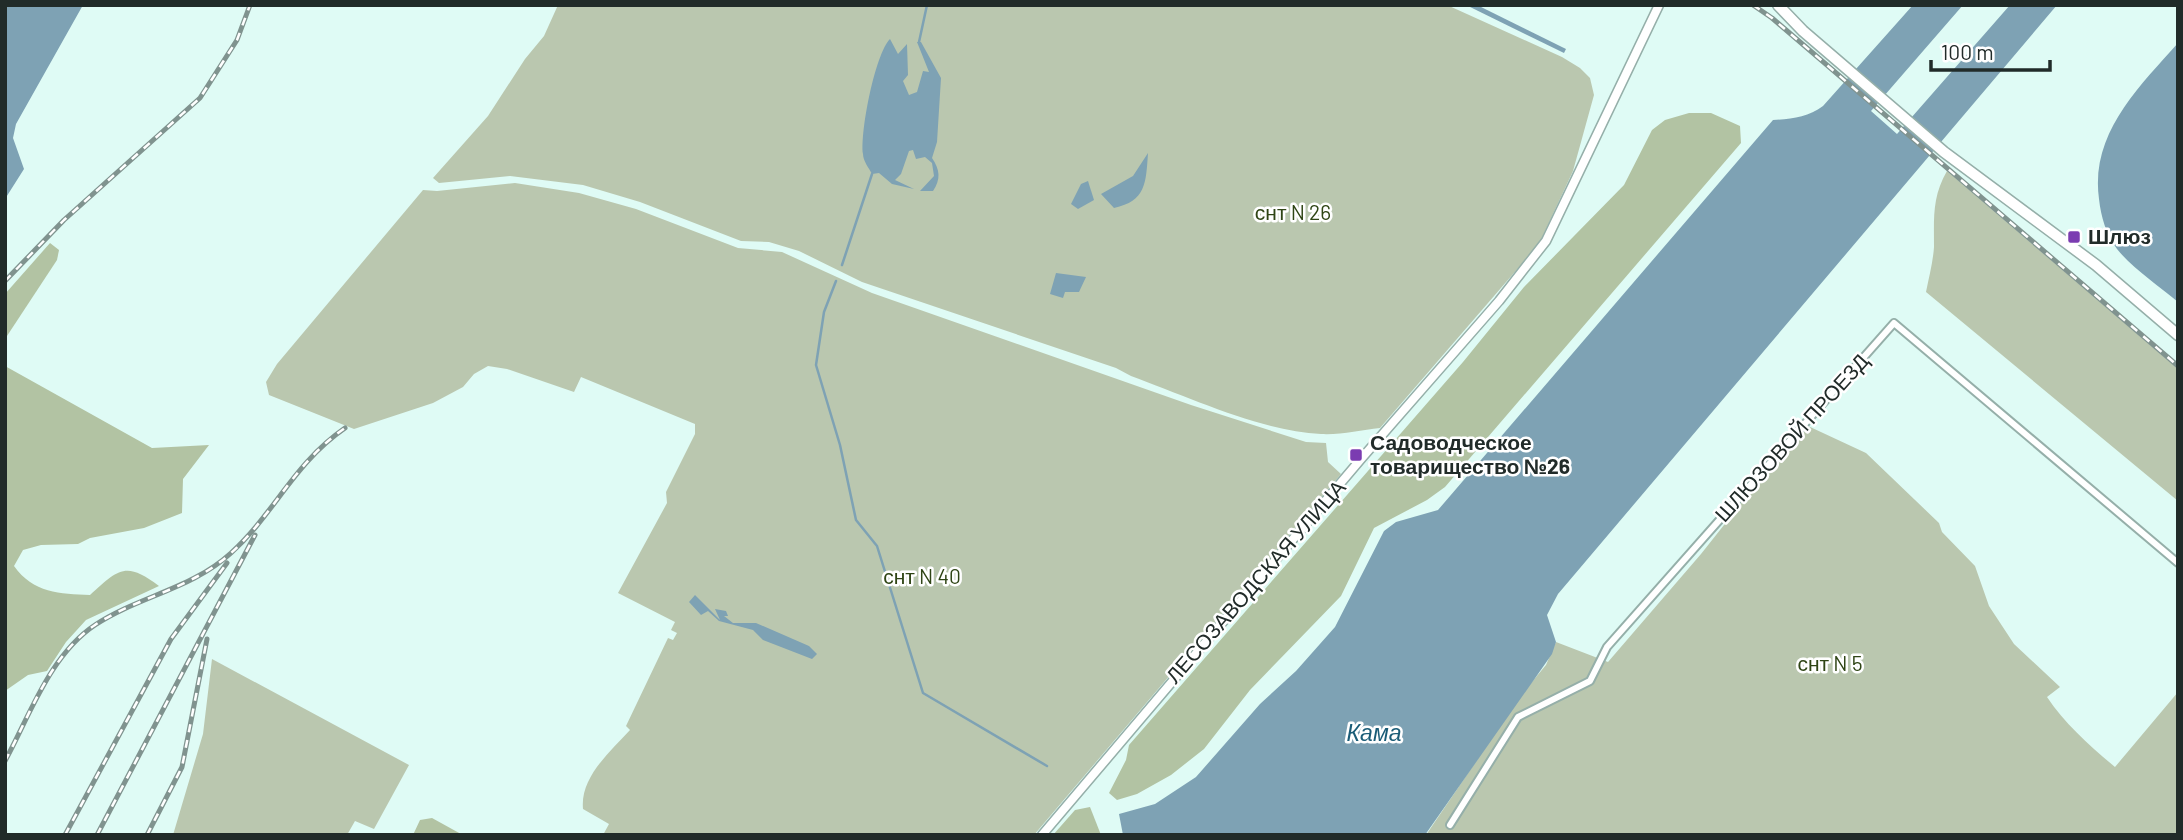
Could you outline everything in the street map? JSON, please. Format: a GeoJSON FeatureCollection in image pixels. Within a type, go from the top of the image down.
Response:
{"type":"FeatureCollection","features":[{"type":"Feature","properties":{"kind":"main road"},"geometry":{"type":"LineString","coordinates":[[1777,5],[1803,31],[1944,152],[2096,265],[2178,335]]}},
{"type":"Feature","properties":{"kind":"street","name":"ЛЕСОЗАВОДСКАЯ УЛИЦА"},"geometry":{"type":"LineString","coordinates":[[1042,835],[1366,453],[1499,302],[1546,241],[1659,5]]}},
{"type":"Feature","properties":{"kind":"street","name":"ШЛЮЗОВОЙ ПРОЕЗД"},"geometry":{"type":"LineString","coordinates":[[1450,825],[1518,717],[1590,681],[1607,647],[1894,323],[2178,563]]}},
{"type":"Feature","properties":{"kind":"green space","name":"снт N 26"},"geometry":{"type":"Polygon","coordinates":[[[558,5],[1447,5],[1562,57],[1580,68],[1590,78],[1594,95],[1573,171],[1539,244],[1380,428],[1321,434],[1274,427],[1225,412],[1116,368],[862,282],[799,251],[769,242],[741,241],[640,202],[583,185],[510,176],[439,183],[433,178],[488,116],[525,59],[544,36],[558,5]]]}},
{"type":"Feature","properties":{"kind":"green space"},"geometry":{"type":"Polygon","coordinates":[[[1689,113],[1711,113],[1740,126],[1741,143],[1445,487],[1427,500],[1374,528],[1341,596],[1250,690],[1204,749],[1171,775],[1137,794],[1117,800],[1109,793],[1126,760],[1129,745],[1463,362],[1524,287],[1624,185],[1652,130],[1665,120],[1689,113]]]}},
{"type":"Feature","properties":{"kind":"green space"},"geometry":{"type":"Polygon","coordinates":[[[1947,171],[2178,369],[2178,501],[1926,292],[1933,253],[1936,199],[1947,171]]]}},
{"type":"Feature","properties":{"kind":"green space","name":"снт N 40"},"geometry":{"type":"Polygon","coordinates":[[[515,183],[579,193],[636,209],[738,248],[782,252],[872,293],[1191,405],[1306,442],[1326,443],[1328,462],[1341,474],[1034,835],[603,835],[609,824],[583,809],[586,786],[598,766],[630,730],[626,726],[668,638],[673,640],[677,633],[671,630],[675,622],[618,593],[667,503],[666,492],[695,434],[695,424],[581,377],[574,392],[507,369],[488,366],[474,374],[463,387],[433,403],[354,429],[269,395],[266,382],[277,364],[423,190],[515,183]]]}},
{"type":"Feature","properties":{"kind":"green space"},"geometry":{"type":"Polygon","coordinates":[[[50,243],[59,250],[57,260],[5,339],[5,294],[50,243]]]}},
{"type":"Feature","properties":{"kind":"green space"},"geometry":{"type":"Polygon","coordinates":[[[5,366],[152,448],[209,445],[183,479],[182,513],[144,528],[90,538],[78,544],[41,545],[23,550],[14,566],[30,582],[48,590],[90,595],[122,571],[138,573],[159,586],[86,620],[66,642],[47,671],[28,675],[5,691],[5,366]]]}},
{"type":"Feature","properties":{"kind":"green space","name":"снт N 5"},"geometry":{"type":"Polygon","coordinates":[[[1808,426],[1866,453],[1939,523],[1942,532],[1975,566],[1989,606],[2014,644],[2060,687],[2047,697],[2054,707],[2078,734],[2115,767],[2178,692],[2178,834],[1426,835],[1521,695],[1546,665],[1556,642],[1608,662],[1701,554],[1789,443],[1808,426]]]}},
{"type":"Feature","properties":{"kind":"green space"},"geometry":{"type":"Polygon","coordinates":[[[212,659],[409,765],[374,829],[355,821],[347,835],[173,835],[203,734],[212,659]]]}},
{"type":"Feature","properties":{"kind":"green space"},"geometry":{"type":"Polygon","coordinates":[[[1090,807],[1101,835],[1053,835],[1075,810],[1090,807]]]}},
{"type":"Feature","properties":{"kind":"green space"},"geometry":{"type":"Polygon","coordinates":[[[432,818],[461,835],[413,835],[420,820],[432,818]]]}},
{"type":"Feature","properties":{"kind":"water"},"geometry":{"type":"Polygon","coordinates":[[[5,5],[83,5],[16,124],[13,138],[24,169],[5,199],[5,5]]]}},
{"type":"Feature","properties":{"kind":"water"},"geometry":{"type":"Polygon","coordinates":[[[1466,5],[1477,5],[1566,49],[1564,53],[1466,5]]]}},
{"type":"Feature","properties":{"kind":"water","name":"Кама"},"geometry":{"type":"Polygon","coordinates":[[[1913,5],[1963,5],[1871,111],[1897,134],[2010,5],[2057,5],[1558,594],[1547,615],[1556,642],[1552,654],[1425,835],[1123,835],[1119,814],[1155,804],[1196,777],[1260,704],[1296,671],[1335,627],[1384,531],[1396,522],[1438,510],[1773,120],[1800,117],[1823,106],[1913,5]]]}},
{"type":"Feature","properties":{"kind":"water"},"geometry":{"type":"Polygon","coordinates":[[[890,39],[898,54],[907,44],[908,75],[903,81],[909,95],[917,92],[923,71],[929,72],[917,42],[921,42],[941,78],[937,142],[932,158],[937,167],[938,178],[933,191],[920,191],[934,176],[932,163],[925,157],[916,159],[913,150],[909,151],[901,174],[895,180],[914,189],[892,184],[879,173],[872,174],[864,159],[864,129],[870,94],[879,60],[890,39]]]}},
{"type":"Feature","properties":{"kind":"water"},"geometry":{"type":"Polygon","coordinates":[[[2178,43],[2178,302],[2130,263],[2113,243],[2101,212],[2098,175],[2109,133],[2120,114],[2178,43]]]}},
{"type":"Feature","properties":{"kind":"water"},"geometry":{"type":"Polygon","coordinates":[[[1148,153],[1142,189],[1133,201],[1114,208],[1101,194],[1133,176],[1148,153]]]}},
{"type":"Feature","properties":{"kind":"water"},"geometry":{"type":"Polygon","coordinates":[[[1088,181],[1094,200],[1078,209],[1071,204],[1081,184],[1088,181]]]}},
{"type":"Feature","properties":{"kind":"water"},"geometry":{"type":"Polygon","coordinates":[[[1056,273],[1086,277],[1079,292],[1065,292],[1063,298],[1050,294],[1056,273]]]}},
{"type":"Feature","properties":{"kind":"water"},"geometry":{"type":"Polygon","coordinates":[[[695,595],[720,620],[715,609],[726,611],[728,616],[724,616],[733,623],[756,623],[809,646],[817,654],[812,659],[763,640],[753,630],[719,621],[708,611],[701,615],[689,602],[695,595]]]}},
{"type":"Feature","properties":{"kind":"waterway"},"geometry":{"type":"LineString","coordinates":[[919,42],[927,5]]}},
{"type":"Feature","properties":{"kind":"waterway"},"geometry":{"type":"LineString","coordinates":[[842,265],[872,174]]}},
{"type":"Feature","properties":{"kind":"waterway"},"geometry":{"type":"LineString","coordinates":[[836,281],[824,312],[816,365],[840,445],[856,520],[877,546],[923,693],[1047,766]]}},
{"type":"Feature","properties":{"kind":"railway"},"geometry":{"type":"LineString","coordinates":[[5,281],[64,220],[200,98],[237,40],[250,5]]}},
{"type":"Feature","properties":{"kind":"railway"},"geometry":{"type":"LineString","coordinates":[[1753,5],[1772,18],[2178,366]]}},
{"type":"Feature","properties":{"kind":"railway"},"geometry":{"type":"LineString","coordinates":[[5,761],[42,687],[65,652],[79,638],[112,615],[182,584],[216,565],[246,538],[311,457],[345,428]]}},
{"type":"Feature","properties":{"kind":"railway"},"geometry":{"type":"LineString","coordinates":[[97,835],[255,535]]}},
{"type":"Feature","properties":{"kind":"railway"},"geometry":{"type":"LineString","coordinates":[[65,835],[171,639],[227,563]]}},
{"type":"Feature","properties":{"kind":"railway"},"geometry":{"type":"LineString","coordinates":[[147,835],[182,767],[207,639]]}},
{"type":"Feature","properties":{"kind":"place","name":"Шлюз"},"geometry":{"type":"Point","coordinates":[2074,237]}},
{"type":"Feature","properties":{"kind":"place","name":"Садоводческое товарищество №26"},"geometry":{"type":"Point","coordinates":[1356,455]}}]}
